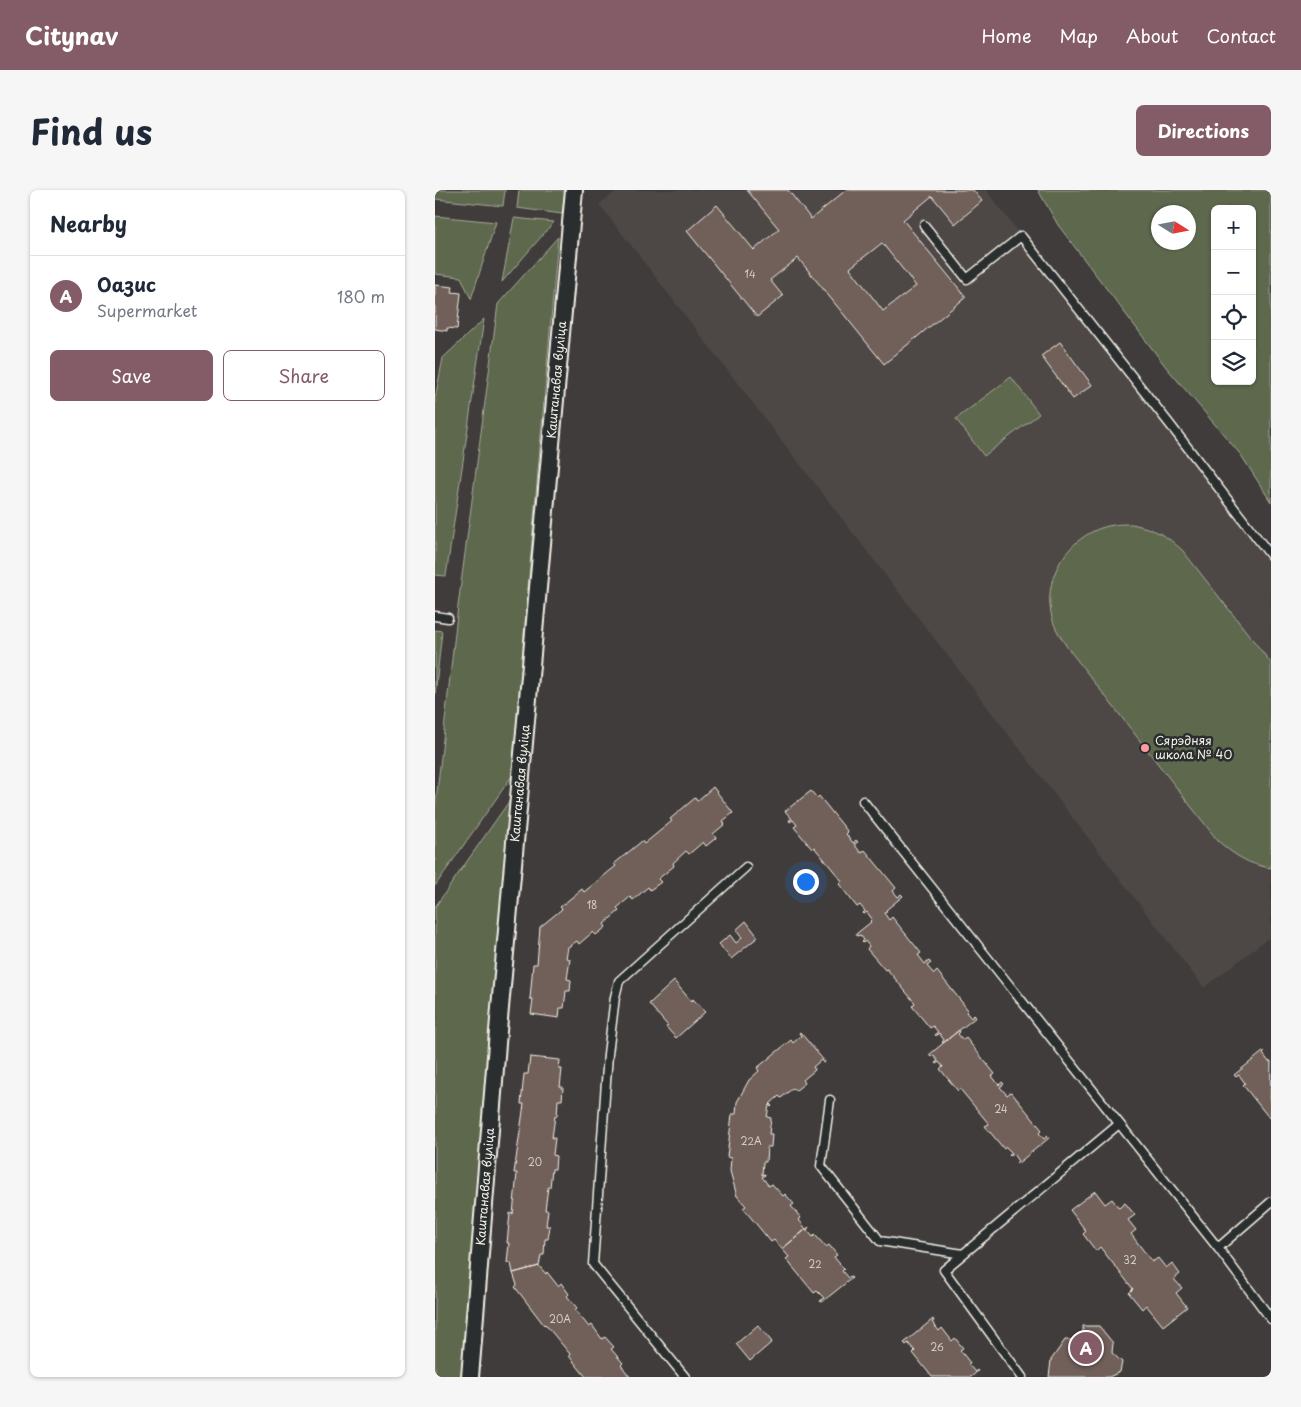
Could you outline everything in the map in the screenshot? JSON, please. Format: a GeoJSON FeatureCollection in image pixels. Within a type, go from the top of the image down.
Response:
{"type":"FeatureCollection","features":[{"type":"Feature","properties":{"kind":"street","name":"Каштанавая вуліца"},"geometry":{"type":"LineString","coordinates":[[470,1377],[499,1019],[574,190]]}},
{"type":"Feature","properties":{"kind":"lane"},"geometry":{"type":"LineString","coordinates":[[924,225],[967,279],[1021,236],[1271,556]]}},
{"type":"Feature","properties":{"kind":"lane"},"geometry":{"type":"LineString","coordinates":[[435,616],[448,618]]}},
{"type":"Feature","properties":{"kind":"lane"},"geometry":{"type":"LineString","coordinates":[[863,801],[1218,1248],[1271,1319]]}},
{"type":"Feature","properties":{"kind":"lane"},"geometry":{"type":"LineString","coordinates":[[685,1377],[593,1264],[610,1035],[619,981],[746,867]]}},
{"type":"Feature","properties":{"kind":"lane"},"geometry":{"type":"LineString","coordinates":[[830,1100],[821,1166],[880,1241],[963,1254]]}},
{"type":"Feature","properties":{"kind":"lane"},"geometry":{"type":"LineString","coordinates":[[1021,1377],[944,1270],[1119,1124]]}},
{"type":"Feature","properties":{"kind":"lane"},"geometry":{"type":"LineString","coordinates":[[1218,1248],[1271,1202]]}},
{"type":"Feature","properties":{"kind":"shaded area","name":"Сярэдняя школа № 40"},"geometry":{"type":"Polygon","coordinates":[[[618,190],[986,190],[1271,560],[1271,936],[1204,988],[599,204],[618,190]]]}},
{"type":"Feature","properties":{"kind":"green space"},"geometry":{"type":"Polygon","coordinates":[[[435,190],[505,190],[503,206],[435,199],[435,190]]]}},
{"type":"Feature","properties":{"kind":"green space"},"geometry":{"type":"Polygon","coordinates":[[[519,190],[565,190],[562,214],[517,208],[519,190]]]}},
{"type":"Feature","properties":{"kind":"green space"},"geometry":{"type":"Polygon","coordinates":[[[1038,190],[1271,190],[1271,502],[1241,455],[1166,367],[1058,225],[1038,190]]]}},
{"type":"Feature","properties":{"kind":"green space"},"geometry":{"type":"Polygon","coordinates":[[[435,216],[496,222],[471,299],[461,277],[435,274],[435,216]]]}},
{"type":"Feature","properties":{"kind":"green space"},"geometry":{"type":"Polygon","coordinates":[[[514,218],[554,222],[502,282],[514,218]]]}},
{"type":"Feature","properties":{"kind":"green space"},"geometry":{"type":"Polygon","coordinates":[[[558,237],[512,776],[435,886],[435,810],[458,606],[498,304],[558,237]]]}},
{"type":"Feature","properties":{"kind":"green space"},"geometry":{"type":"Polygon","coordinates":[[[484,319],[446,576],[435,575],[435,399],[443,358],[484,319]]]}},
{"type":"Feature","properties":{"kind":"green space"},"geometry":{"type":"Polygon","coordinates":[[[1011,377],[1039,414],[984,456],[956,419],[1011,377]]]}},
{"type":"Feature","properties":{"kind":"green space"},"geometry":{"type":"Polygon","coordinates":[[[1132,524],[1160,533],[1183,551],[1271,663],[1271,868],[1242,859],[1218,841],[1067,647],[1055,627],[1051,613],[1050,598],[1052,583],[1064,556],[1085,536],[1099,529],[1113,525],[1132,524]]]}},
{"type":"Feature","properties":{"kind":"green space"},"geometry":{"type":"Polygon","coordinates":[[[435,630],[442,631],[435,695],[435,630]]]}},
{"type":"Feature","properties":{"kind":"green space"},"geometry":{"type":"Polygon","coordinates":[[[510,800],[471,1295],[472,1377],[435,1377],[435,907],[510,800]]]}},
{"type":"Feature","properties":{"kind":"building"},"geometry":{"type":"Polygon","coordinates":[[[747,190],[788,190],[811,219],[846,190],[973,190],[982,201],[955,224],[932,196],[903,220],[966,297],[884,364],[798,258],[770,280],[783,296],[757,317],[687,231],[717,205],[754,250],[779,229],[747,190]],[[882,243],[850,268],[883,311],[916,286],[882,243]]]}},
{"type":"Feature","properties":{"kind":"building"},"geometry":{"type":"Polygon","coordinates":[[[435,285],[453,287],[452,292],[461,293],[457,329],[447,328],[447,331],[435,329],[435,285]]]}},
{"type":"Feature","properties":{"kind":"building"},"geometry":{"type":"Polygon","coordinates":[[[1060,342],[1092,385],[1073,399],[1041,356],[1060,342]]]}},
{"type":"Feature","properties":{"kind":"building"},"geometry":{"type":"Polygon","coordinates":[[[713,787],[733,813],[723,821],[725,824],[713,834],[716,838],[706,846],[703,842],[689,854],[686,851],[673,863],[674,866],[658,879],[661,882],[650,890],[648,887],[633,900],[630,897],[617,908],[619,911],[604,924],[606,927],[596,935],[593,932],[579,944],[577,941],[568,947],[566,958],[570,959],[567,979],[571,980],[570,991],[566,991],[564,1008],[560,1008],[559,1018],[531,1014],[533,999],[530,999],[533,964],[537,964],[540,927],[582,889],[584,892],[616,866],[614,864],[642,841],[644,844],[672,821],[670,819],[695,798],[697,801],[713,787]]]}},
{"type":"Feature","properties":{"kind":"building"},"geometry":{"type":"Polygon","coordinates":[[[811,791],[817,798],[819,796],[848,832],[846,834],[853,843],[856,840],[858,842],[854,844],[861,853],[865,850],[896,888],[893,891],[898,897],[901,894],[903,896],[884,913],[889,920],[892,917],[921,953],[918,955],[925,964],[929,961],[931,963],[927,966],[934,974],[937,971],[968,1010],[966,1012],[971,1018],[974,1015],[976,1017],[943,1043],[944,1040],[939,1033],[936,1036],[935,1034],[938,1032],[933,1026],[930,1028],[912,1006],[915,1003],[887,969],[885,970],[867,949],[869,946],[865,941],[862,942],[864,940],[860,935],[857,936],[856,934],[871,922],[872,919],[867,912],[863,913],[865,911],[860,905],[857,907],[839,884],[842,881],[814,847],[812,849],[794,827],[797,825],[793,820],[790,822],[789,820],[792,819],[785,811],[811,791]]]}},
{"type":"Feature","properties":{"kind":"building"},"geometry":{"type":"Polygon","coordinates":[[[746,921],[758,937],[731,959],[719,944],[730,935],[736,943],[742,938],[736,930],[746,921]]]}},
{"type":"Feature","properties":{"kind":"building"},"geometry":{"type":"Polygon","coordinates":[[[674,981],[691,1001],[693,999],[705,1012],[676,1038],[649,1004],[674,981]]]}},
{"type":"Feature","properties":{"kind":"building"},"geometry":{"type":"Polygon","coordinates":[[[959,1030],[958,1034],[963,1040],[966,1038],[995,1074],[992,1076],[999,1085],[1002,1082],[1004,1084],[1000,1087],[1007,1095],[1011,1092],[1042,1130],[1039,1133],[1044,1139],[1048,1136],[1049,1138],[1017,1164],[1018,1161],[1013,1154],[1009,1155],[1012,1153],[1006,1147],[1004,1149],[985,1126],[989,1124],[960,1089],[958,1091],[940,1069],[943,1067],[939,1062],[936,1064],[938,1061],[933,1055],[931,1057],[929,1055],[959,1030]]]}},
{"type":"Feature","properties":{"kind":"building"},"geometry":{"type":"Polygon","coordinates":[[[800,1032],[825,1062],[823,1063],[821,1060],[813,1067],[815,1070],[803,1080],[805,1083],[795,1091],[793,1088],[781,1098],[779,1096],[770,1104],[771,1107],[769,1105],[767,1117],[771,1118],[769,1134],[772,1134],[771,1147],[767,1147],[766,1162],[763,1162],[762,1175],[765,1175],[762,1177],[769,1186],[772,1184],[794,1204],[791,1206],[801,1218],[799,1220],[806,1229],[782,1249],[774,1240],[771,1242],[743,1208],[746,1206],[737,1196],[730,1171],[731,1158],[727,1157],[732,1114],[736,1114],[737,1102],[749,1080],[759,1071],[757,1068],[791,1040],[793,1043],[801,1036],[800,1032]]]}},
{"type":"Feature","properties":{"kind":"building"},"geometry":{"type":"Polygon","coordinates":[[[1264,1051],[1263,1054],[1269,1062],[1271,1061],[1270,1119],[1243,1085],[1245,1083],[1239,1075],[1236,1077],[1234,1075],[1264,1051]]]}},
{"type":"Feature","properties":{"kind":"building"},"geometry":{"type":"Polygon","coordinates":[[[530,1057],[560,1060],[559,1069],[562,1069],[560,1087],[563,1087],[562,1100],[558,1100],[557,1116],[555,1116],[552,1138],[555,1138],[553,1155],[556,1156],[555,1169],[552,1169],[550,1187],[548,1187],[545,1210],[548,1210],[546,1226],[550,1226],[548,1239],[545,1239],[544,1255],[541,1255],[539,1266],[513,1273],[511,1263],[507,1263],[509,1243],[507,1243],[510,1213],[513,1214],[517,1173],[514,1173],[524,1104],[521,1104],[524,1074],[528,1074],[530,1057]]]}},
{"type":"Feature","properties":{"kind":"building"},"geometry":{"type":"Polygon","coordinates":[[[1095,1191],[1105,1204],[1112,1199],[1119,1208],[1125,1203],[1135,1215],[1128,1220],[1136,1230],[1131,1234],[1152,1262],[1158,1258],[1166,1268],[1172,1263],[1180,1274],[1174,1279],[1182,1288],[1176,1293],[1187,1307],[1163,1326],[1146,1305],[1142,1309],[1129,1293],[1133,1289],[1100,1247],[1096,1251],[1083,1234],[1086,1231],[1070,1210],[1095,1191]]]}},
{"type":"Feature","properties":{"kind":"building"},"geometry":{"type":"Polygon","coordinates":[[[809,1227],[807,1230],[813,1237],[815,1235],[826,1247],[829,1245],[837,1255],[834,1257],[844,1269],[842,1271],[848,1278],[852,1278],[822,1302],[820,1301],[824,1298],[817,1291],[814,1293],[786,1259],[789,1257],[782,1249],[809,1227]]]}},
{"type":"Feature","properties":{"kind":"building"},"geometry":{"type":"Polygon","coordinates":[[[539,1266],[546,1274],[547,1272],[558,1286],[561,1283],[569,1294],[567,1296],[577,1308],[575,1310],[589,1327],[592,1325],[602,1339],[605,1337],[614,1347],[611,1349],[623,1363],[621,1365],[630,1377],[586,1377],[569,1356],[570,1354],[544,1325],[515,1287],[517,1285],[513,1273],[539,1266]]]}},
{"type":"Feature","properties":{"kind":"building"},"geometry":{"type":"Polygon","coordinates":[[[933,1319],[934,1321],[932,1322],[939,1331],[942,1328],[952,1341],[955,1338],[963,1348],[960,1350],[970,1363],[968,1364],[975,1372],[978,1371],[971,1377],[932,1377],[913,1353],[915,1351],[908,1343],[906,1345],[904,1343],[933,1319]]]}},
{"type":"Feature","properties":{"kind":"building"},"geometry":{"type":"Polygon","coordinates":[[[758,1325],[772,1342],[750,1361],[736,1344],[758,1325]]]}},
{"type":"Feature","properties":{"kind":"building"},"geometry":{"type":"Polygon","coordinates":[[[1083,1326],[1099,1326],[1113,1343],[1112,1353],[1122,1362],[1120,1372],[1109,1377],[1049,1377],[1051,1360],[1065,1340],[1083,1340],[1083,1326]]]}},
{"type":"Feature","properties":{"kind":"place","name":"Сярэдняя школа № 40"},"geometry":{"type":"Point","coordinates":[1145,748]}},
{"type":"Feature","properties":{"kind":"place","name":"Оазис"},"geometry":{"type":"Point","coordinates":[1086,1348]}}]}
